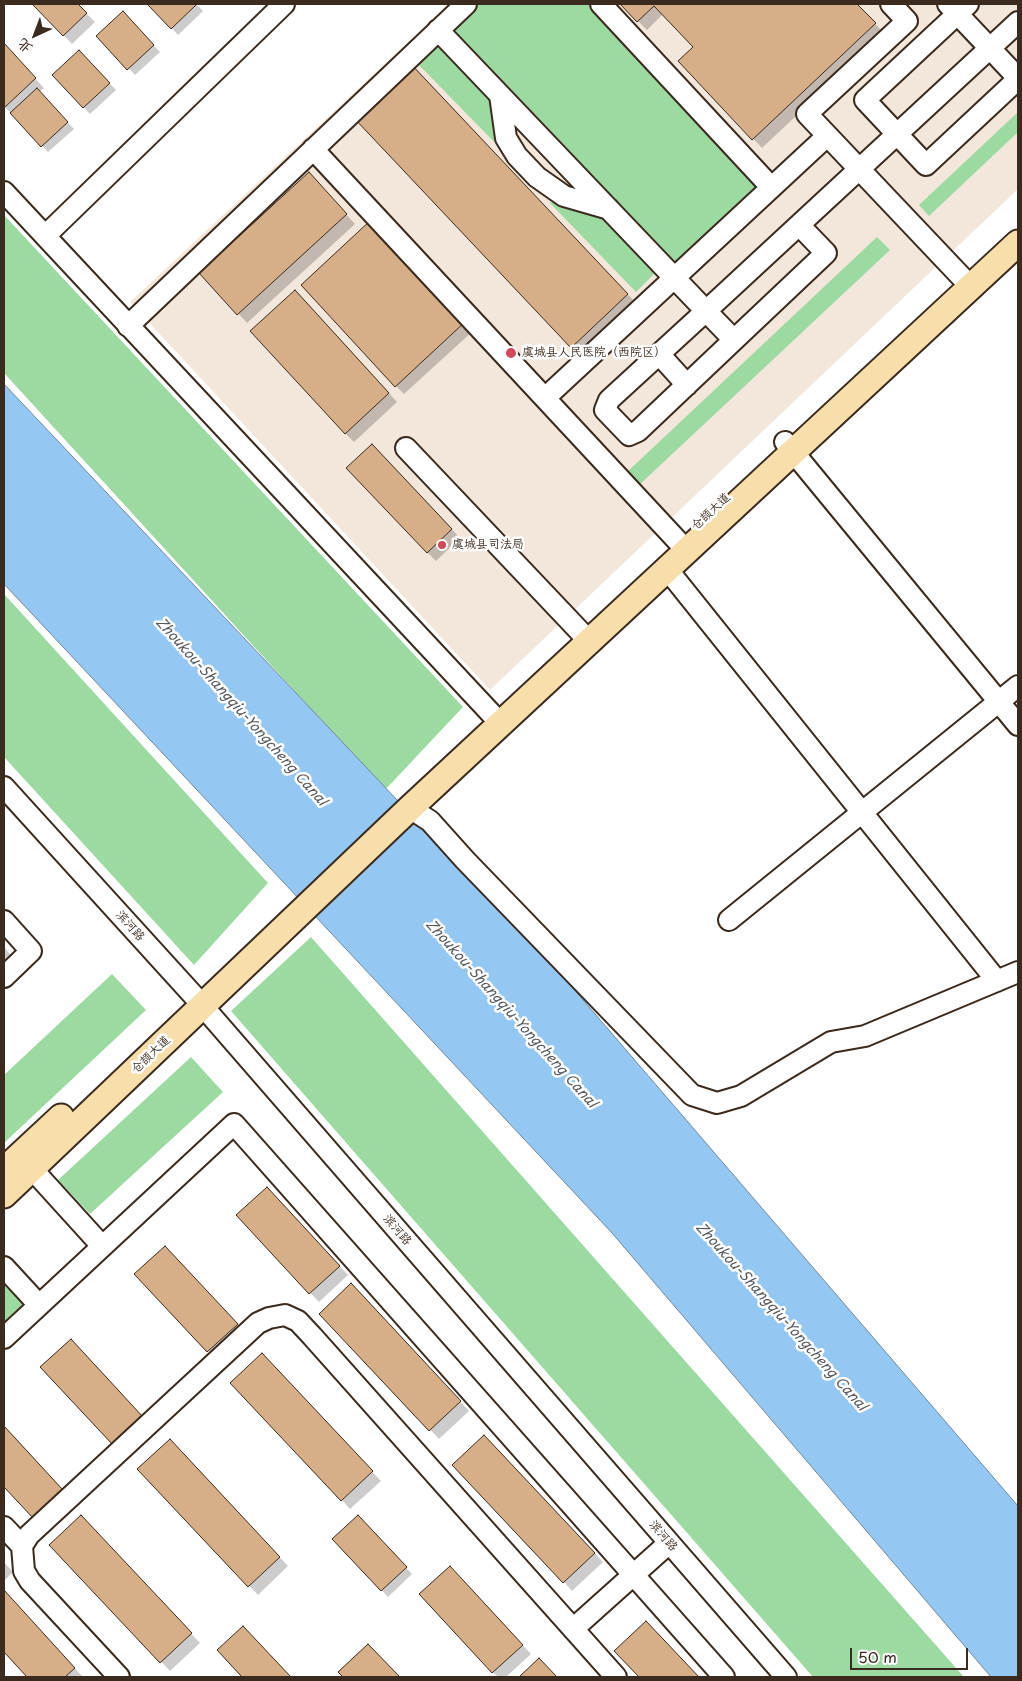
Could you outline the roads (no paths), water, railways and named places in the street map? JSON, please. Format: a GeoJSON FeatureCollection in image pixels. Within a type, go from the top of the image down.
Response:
{"type":"FeatureCollection","features":[{"type":"Feature","properties":{"kind":"main road","name":"仓颉大道"},"geometry":{"type":"LineString","coordinates":[[4,1195],[18,1164],[198,1001],[966,281],[1018,223]]}},
{"type":"Feature","properties":{"kind":"main road","name":"仓颉大道"},"geometry":{"type":"LineString","coordinates":[[966,281],[1018,243]]}},
{"type":"Feature","properties":{"kind":"main road","name":"仓颉大道"},"geometry":{"type":"LineString","coordinates":[[585,637],[667,569],[683,546]]}},
{"type":"Feature","properties":{"kind":"street"},"geometry":{"type":"LineString","coordinates":[[45,236],[284,4]]}},
{"type":"Feature","properties":{"kind":"street"},"geometry":{"type":"LineString","coordinates":[[128,326],[466,4]]}},
{"type":"Feature","properties":{"kind":"street"},"geometry":{"type":"LineString","coordinates":[[601,4],[771,188]]}},
{"type":"Feature","properties":{"kind":"street"},"geometry":{"type":"LineString","coordinates":[[895,5],[907,21],[806,114],[966,281]]}},
{"type":"Feature","properties":{"kind":"street"},"geometry":{"type":"LineString","coordinates":[[958,7],[990,48],[1018,79],[926,165],[865,100],[958,7]]}},
{"type":"Feature","properties":{"kind":"street"},"geometry":{"type":"LineString","coordinates":[[799,225],[826,253],[638,431],[629,435],[605,410],[609,400],[1018,22]]}},
{"type":"Feature","properties":{"kind":"street"},"geometry":{"type":"LineString","coordinates":[[438,30],[734,340]]}},
{"type":"Feature","properties":{"kind":"street"},"geometry":{"type":"LineString","coordinates":[[500,95],[506,138],[517,156],[537,177],[564,196],[609,209]]}},
{"type":"Feature","properties":{"kind":"street"},"geometry":{"type":"LineString","coordinates":[[545,398],[827,136]]}},
{"type":"Feature","properties":{"kind":"street"},"geometry":{"type":"LineString","coordinates":[[313,149],[683,546]]}},
{"type":"Feature","properties":{"kind":"street"},"geometry":{"type":"LineString","coordinates":[[4,192],[497,720]]}},
{"type":"Feature","properties":{"kind":"street"},"geometry":{"type":"LineString","coordinates":[[659,354],[687,385]]}},
{"type":"Feature","properties":{"kind":"street"},"geometry":{"type":"LineString","coordinates":[[789,447],[1018,725]]}},
{"type":"Feature","properties":{"kind":"street"},"geometry":{"type":"LineString","coordinates":[[406,448],[585,637]]}},
{"type":"Feature","properties":{"kind":"street"},"geometry":{"type":"LineString","coordinates":[[667,569],[997,981]]}},
{"type":"Feature","properties":{"kind":"street"},"geometry":{"type":"LineString","coordinates":[[729,920],[1018,686]]}},
{"type":"Feature","properties":{"kind":"street","name":"滨河路"},"geometry":{"type":"LineString","coordinates":[[4,786],[198,1001],[786,1677]]}},
{"type":"Feature","properties":{"kind":"street"},"geometry":{"type":"LineString","coordinates":[[407,804],[430,821],[465,860],[692,1095],[718,1103],[742,1096],[831,1042],[865,1036],[1018,972]]}},
{"type":"Feature","properties":{"kind":"street"},"geometry":{"type":"LineString","coordinates":[[4,922],[31,951],[4,977]]}},
{"type":"Feature","properties":{"kind":"street"},"geometry":{"type":"LineString","coordinates":[[4,1338],[234,1124],[724,1677]]}},
{"type":"Feature","properties":{"kind":"street"},"geometry":{"type":"LineString","coordinates":[[18,1164],[102,1246]]}},
{"type":"Feature","properties":{"kind":"street"},"geometry":{"type":"LineString","coordinates":[[4,1267],[39,1305]]}},
{"type":"Feature","properties":{"kind":"street"},"geometry":{"type":"LineString","coordinates":[[119,1677],[30,1581],[24,1571],[22,1546],[29,1535],[258,1323],[269,1318],[284,1315],[298,1321],[312,1336],[616,1677]]}},
{"type":"Feature","properties":{"kind":"street"},"geometry":{"type":"LineString","coordinates":[[4,1527],[22,1546]]}},
{"type":"Feature","properties":{"kind":"street"},"geometry":{"type":"LineString","coordinates":[[573,1629],[669,1543]]}},
{"type":"Feature","properties":{"kind":"water","name":"Zhoukou-Shangqiu-Yongcheng Canal"},"geometry":{"type":"Polygon","coordinates":[[[4,384],[553,965],[1018,1506],[1018,1677],[991,1677],[612,1233],[4,584],[4,384]]]}},
{"type":"Feature","properties":{"kind":"place","name":"虞城县人民医院（西院区）"},"geometry":{"type":"Point","coordinates":[511,353]}},
{"type":"Feature","properties":{"kind":"place","name":"虞城县司法局"},"geometry":{"type":"Point","coordinates":[442,545]}}]}
